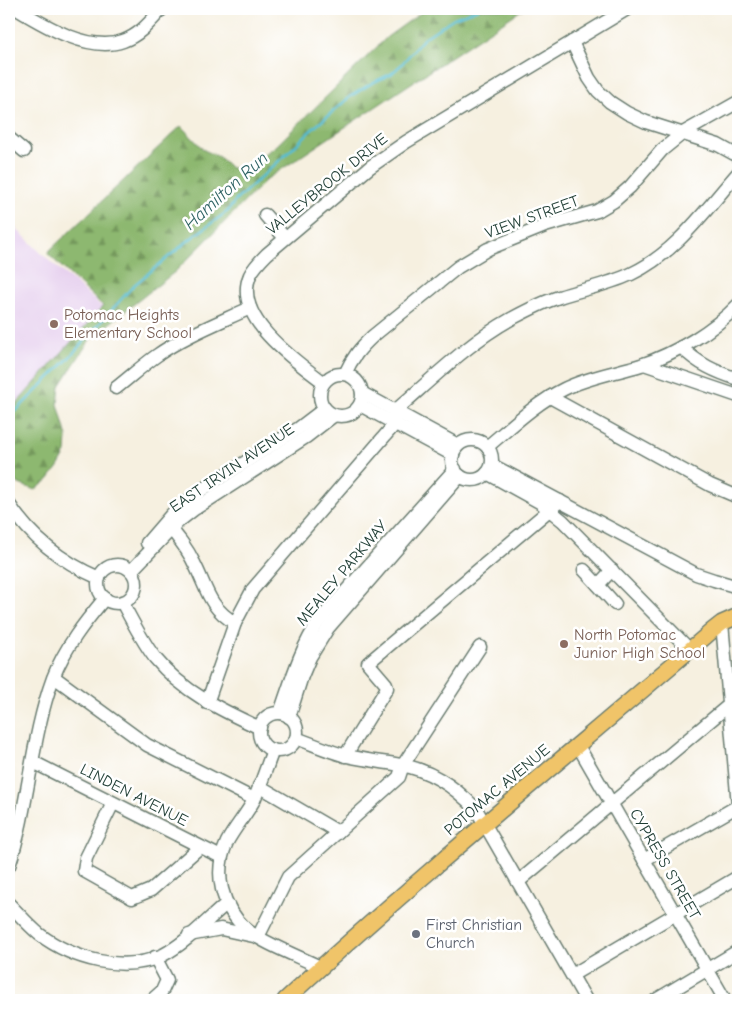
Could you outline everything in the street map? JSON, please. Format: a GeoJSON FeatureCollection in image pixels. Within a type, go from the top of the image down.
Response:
{"type":"FeatureCollection","features":[{"type":"Feature","properties":{"kind":"main road","name":"POTOMAC AVENUE"},"geometry":{"type":"LineString","coordinates":[[285,1000],[425,874],[577,744],[722,623],[738,616]]}},
{"type":"Feature","properties":{"kind":"street"},"geometry":{"type":"LineString","coordinates":[[17,9],[62,33],[83,41],[103,44],[122,42],[133,36],[144,29],[162,9]]}},
{"type":"Feature","properties":{"kind":"street","name":"VALLEYBROOK DRIVE"},"geometry":{"type":"LineString","coordinates":[[323,382],[280,347],[261,327],[250,308],[248,286],[250,276],[256,266],[285,238],[370,167],[406,142],[627,9]]}},
{"type":"Feature","properties":{"kind":"street"},"geometry":{"type":"LineString","coordinates":[[572,42],[589,78],[598,91],[610,102],[646,122],[718,145],[738,156]]}},
{"type":"Feature","properties":{"kind":"street","name":"VIEW STREET"},"geometry":{"type":"LineString","coordinates":[[345,374],[352,358],[366,342],[458,267],[488,249],[517,236],[596,211],[614,201],[630,188],[662,150],[683,133],[738,102]]}},
{"type":"Feature","properties":{"kind":"street"},"geometry":{"type":"LineString","coordinates":[[9,138],[24,151]]}},
{"type":"Feature","properties":{"kind":"street"},"geometry":{"type":"LineString","coordinates":[[207,703],[235,623],[253,589],[395,424],[395,411],[457,358],[493,330],[513,318],[558,298],[611,283],[632,274],[652,262],[683,236],[738,173]]}},
{"type":"Feature","properties":{"kind":"street"},"geometry":{"type":"LineString","coordinates":[[265,215],[285,238]]}},
{"type":"Feature","properties":{"kind":"street"},"geometry":{"type":"LineString","coordinates":[[488,446],[550,397],[583,381],[644,364],[681,347],[712,328],[738,304]]}},
{"type":"Feature","properties":{"kind":"street"},"geometry":{"type":"LineString","coordinates":[[116,388],[156,356],[190,336],[250,308]]}},
{"type":"Feature","properties":{"kind":"street"},"geometry":{"type":"LineString","coordinates":[[681,347],[705,367],[738,379]]}},
{"type":"Feature","properties":{"kind":"street"},"geometry":{"type":"LineString","coordinates":[[644,364],[738,396]]}},
{"type":"Feature","properties":{"kind":"street"},"geometry":{"type":"LineString","coordinates":[[345,374],[357,381],[361,399],[354,413],[347,416],[329,412],[320,401],[319,391],[323,382],[329,376],[345,374]]}},
{"type":"Feature","properties":{"kind":"street"},"geometry":{"type":"LineString","coordinates":[[550,397],[710,485],[738,497]]}},
{"type":"Feature","properties":{"kind":"street"},"geometry":{"type":"LineString","coordinates":[[361,399],[395,411],[455,450]]}},
{"type":"Feature","properties":{"kind":"street"},"geometry":{"type":"LineString","coordinates":[[361,399],[395,424],[455,450]]}},
{"type":"Feature","properties":{"kind":"street","name":"EAST IRVIN AVENUE"},"geometry":{"type":"LineString","coordinates":[[128,569],[168,526],[306,437],[329,412]]}},
{"type":"Feature","properties":{"kind":"street"},"geometry":{"type":"LineString","coordinates":[[473,439],[481,441],[488,446],[493,459],[489,469],[481,478],[467,479],[458,472],[452,462],[455,450],[465,441],[473,439]]}},
{"type":"Feature","properties":{"kind":"street"},"geometry":{"type":"LineString","coordinates":[[489,469],[555,505],[696,574],[738,586]]}},
{"type":"Feature","properties":{"kind":"street","name":"MEALEY PARKWAY"},"geometry":{"type":"LineString","coordinates":[[284,715],[301,654],[313,639],[324,616],[406,531],[458,472]]}},
{"type":"Feature","properties":{"kind":"street"},"geometry":{"type":"LineString","coordinates":[[9,504],[13,521],[57,556],[84,572],[99,578]]}},
{"type":"Feature","properties":{"kind":"street"},"geometry":{"type":"LineString","coordinates":[[555,505],[612,570],[690,650]]}},
{"type":"Feature","properties":{"kind":"street"},"geometry":{"type":"LineString","coordinates":[[345,756],[387,688],[386,684],[368,663],[555,505]]}},
{"type":"Feature","properties":{"kind":"street"},"geometry":{"type":"LineString","coordinates":[[168,526],[185,546],[214,607],[223,616],[235,623]]}},
{"type":"Feature","properties":{"kind":"street"},"geometry":{"type":"LineString","coordinates":[[118,565],[128,569],[136,582],[133,594],[122,602],[116,603],[105,598],[98,586],[99,578],[103,571],[110,566],[118,565]]}},
{"type":"Feature","properties":{"kind":"street"},"geometry":{"type":"LineString","coordinates":[[584,570],[615,604]]}},
{"type":"Feature","properties":{"kind":"street"},"geometry":{"type":"LineString","coordinates":[[598,585],[612,570]]}},
{"type":"Feature","properties":{"kind":"street"},"geometry":{"type":"LineString","coordinates":[[9,866],[17,838],[43,714],[54,677],[69,646],[84,623],[105,598]]}},
{"type":"Feature","properties":{"kind":"street"},"geometry":{"type":"LineString","coordinates":[[122,602],[154,657],[170,674],[207,703],[260,728]]}},
{"type":"Feature","properties":{"kind":"street"},"geometry":{"type":"LineString","coordinates":[[644,860],[738,806],[729,705],[732,684],[722,623]]}},
{"type":"Feature","properties":{"kind":"street"},"geometry":{"type":"LineString","coordinates":[[258,937],[288,877],[398,777],[403,765],[480,648]]}},
{"type":"Feature","properties":{"kind":"street"},"geometry":{"type":"LineString","coordinates":[[54,677],[147,745],[254,799]]}},
{"type":"Feature","properties":{"kind":"street"},"geometry":{"type":"LineString","coordinates":[[518,882],[729,705]]}},
{"type":"Feature","properties":{"kind":"street"},"geometry":{"type":"LineString","coordinates":[[271,715],[284,715],[294,722],[297,730],[296,738],[287,749],[273,750],[262,742],[260,728],[264,720],[271,715]]}},
{"type":"Feature","properties":{"kind":"street"},"geometry":{"type":"LineString","coordinates":[[296,738],[345,756],[403,765],[437,777],[451,786],[476,809],[586,1000]]}},
{"type":"Feature","properties":{"kind":"street","name":"CYPRESS STREET"},"geometry":{"type":"LineString","coordinates":[[577,744],[725,1000]]}},
{"type":"Feature","properties":{"kind":"street"},"geometry":{"type":"LineString","coordinates":[[273,750],[254,799],[228,840],[221,857],[222,888],[226,904],[246,929],[258,937],[320,967]]}},
{"type":"Feature","properties":{"kind":"street","name":"LINDEN AVENUE"},"geometry":{"type":"LineString","coordinates":[[33,762],[221,857]]}},
{"type":"Feature","properties":{"kind":"street"},"geometry":{"type":"LineString","coordinates":[[259,786],[338,832]]}},
{"type":"Feature","properties":{"kind":"street"},"geometry":{"type":"LineString","coordinates":[[113,802],[86,858],[84,872],[132,898],[151,890],[200,846]]}},
{"type":"Feature","properties":{"kind":"street"},"geometry":{"type":"LineString","coordinates":[[572,975],[738,877]]}},
{"type":"Feature","properties":{"kind":"street"},"geometry":{"type":"LineString","coordinates":[[9,904],[39,934],[75,953],[113,964],[131,964],[156,958],[163,954],[226,904]]}},
{"type":"Feature","properties":{"kind":"street"},"geometry":{"type":"LineString","coordinates":[[189,935],[221,929],[258,937]]}},
{"type":"Feature","properties":{"kind":"street"},"geometry":{"type":"LineString","coordinates":[[656,1000],[738,951]]}},
{"type":"Feature","properties":{"kind":"street"},"geometry":{"type":"LineString","coordinates":[[152,1000],[162,991],[167,980],[156,958]]}},
{"type":"Feature","properties":{"kind":"shaded area","name":"Potomac Heights Elementary School"},"geometry":{"type":"Polygon","coordinates":[[[9,221],[41,253],[109,313],[9,415],[9,221]]]}},
{"type":"Feature","properties":{"kind":"green space"},"geometry":{"type":"Polygon","coordinates":[[[426,9],[523,9],[267,179],[176,271],[91,338],[60,386],[58,404],[67,437],[66,453],[58,467],[48,480],[35,490],[19,484],[9,476],[9,412],[103,306],[47,253],[181,126],[204,150],[219,157],[231,168],[249,165],[276,146],[387,37],[426,9]]]}},
{"type":"Feature","properties":{"kind":"waterway","name":"Hamilton Run"},"geometry":{"type":"LineString","coordinates":[[9,415],[17,410],[67,360],[134,285],[228,211],[235,201],[309,132],[351,96],[391,74],[424,38],[454,18],[478,9]]}},
{"type":"Feature","properties":{"kind":"place","name":"Potomac Heights Elementary School"},"geometry":{"type":"Point","coordinates":[54,324]}},
{"type":"Feature","properties":{"kind":"place","name":"North Potomac Junior High School"},"geometry":{"type":"Point","coordinates":[564,644]}},
{"type":"Feature","properties":{"kind":"place","name":"First Christian Church"},"geometry":{"type":"Point","coordinates":[416,934]}}]}
